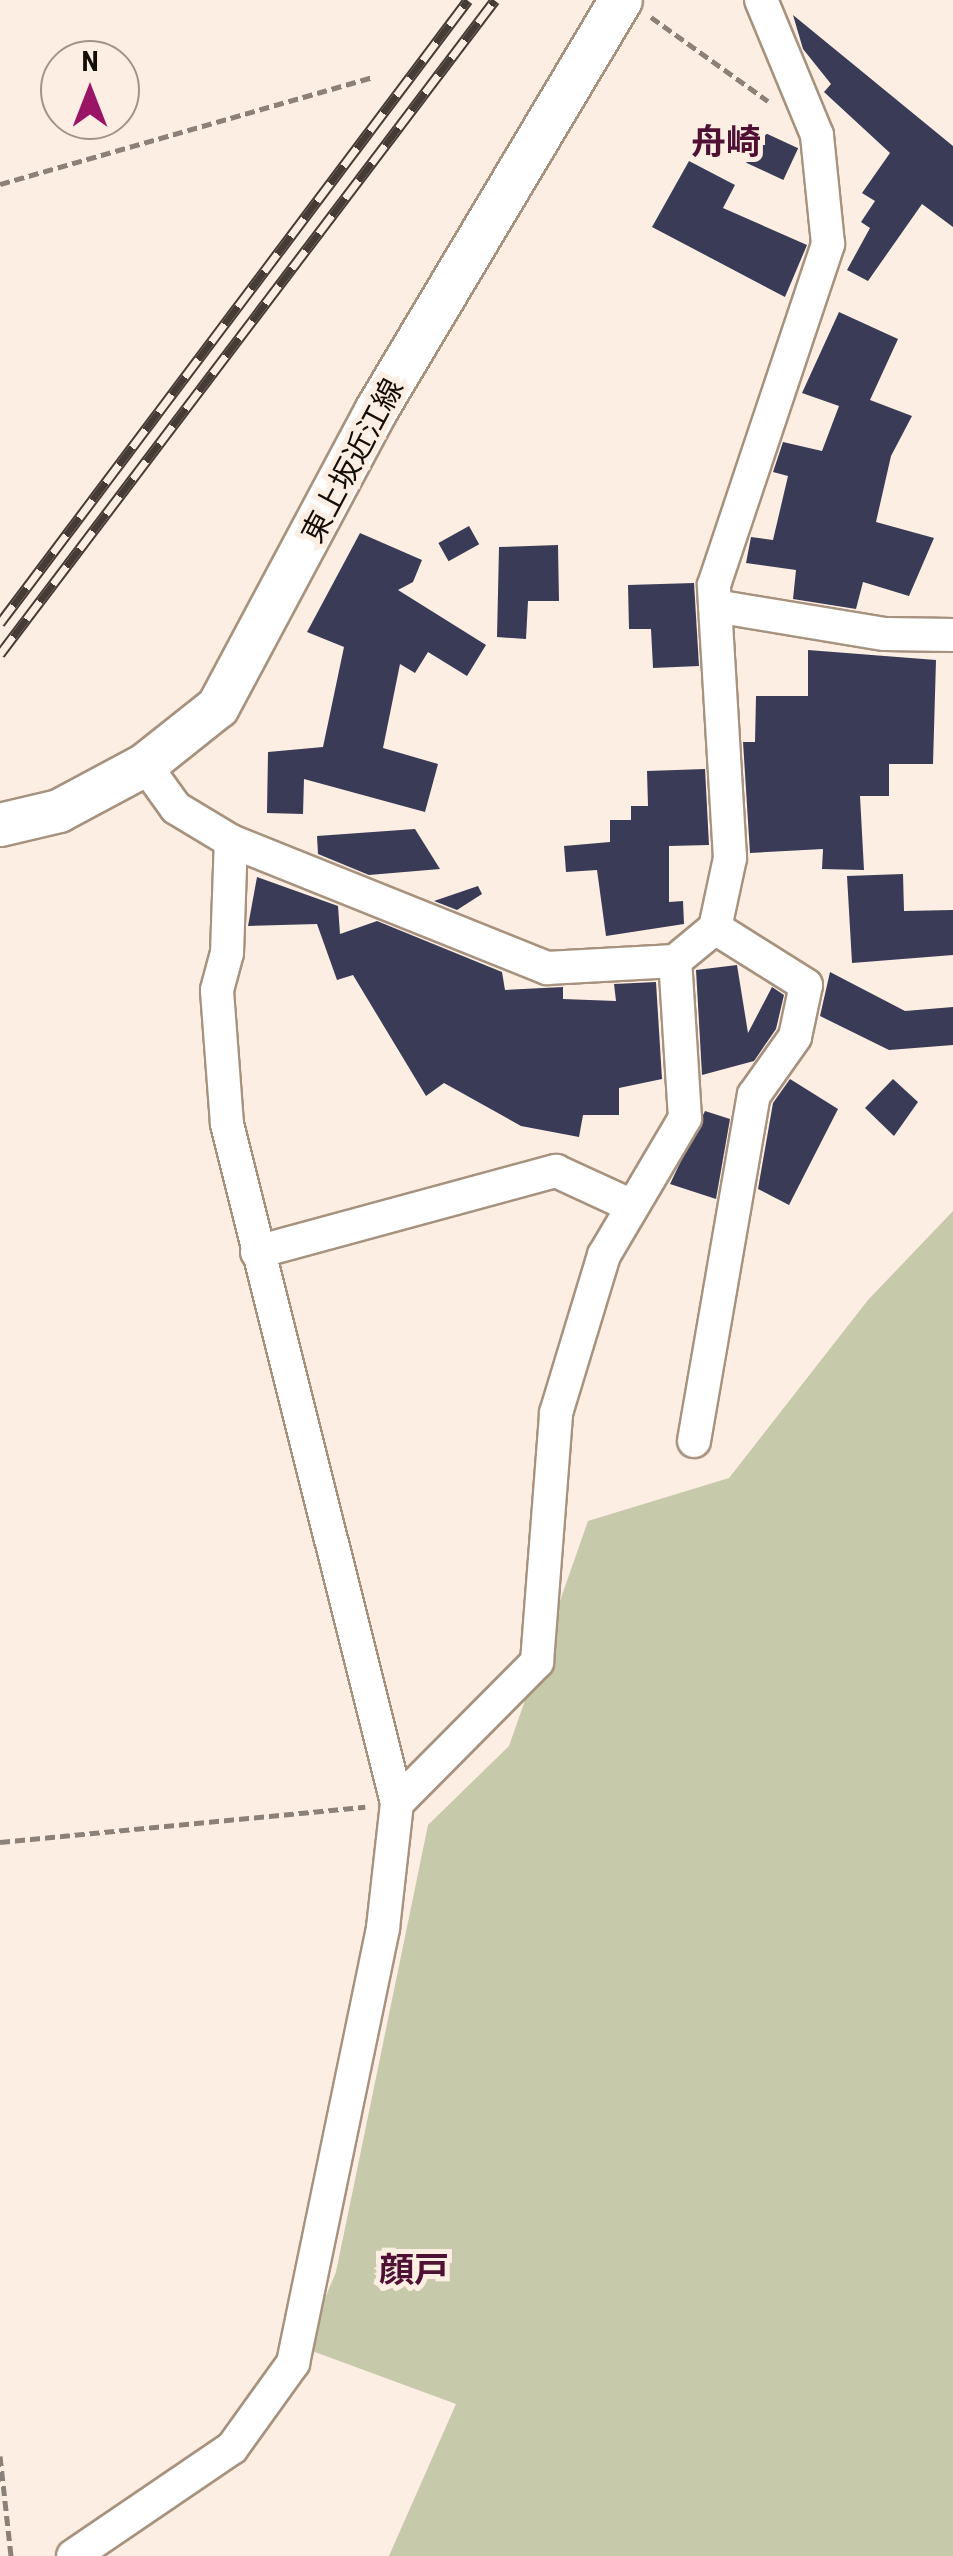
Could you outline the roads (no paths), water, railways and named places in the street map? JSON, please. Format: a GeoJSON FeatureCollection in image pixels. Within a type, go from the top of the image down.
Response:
{"type":"FeatureCollection","features":[{"type":"Feature","properties":{"kind":"main road","name":"東上坂近江線"},"geometry":{"type":"LineString","coordinates":[[0,825],[59,811],[144,765],[218,707],[376,411],[632,5]]}},
{"type":"Feature","properties":{"kind":"street"},"geometry":{"type":"LineString","coordinates":[[144,765],[176,808],[231,840],[547,968],[675,961],[715,928],[730,858],[714,584],[828,244],[817,136],[760,0]]}},
{"type":"Feature","properties":{"kind":"street"},"geometry":{"type":"LineString","coordinates":[[715,606],[885,634],[953,635]]}},
{"type":"Feature","properties":{"kind":"street"},"geometry":{"type":"LineString","coordinates":[[72,2556],[232,2448],[293,2363],[383,1928],[398,1804],[227,1124],[217,990],[227,954],[231,840]]}},
{"type":"Feature","properties":{"kind":"street"},"geometry":{"type":"LineString","coordinates":[[694,1441],[754,1096],[795,1037],[806,999],[806,986],[715,928]]}},
{"type":"Feature","properties":{"kind":"street"},"geometry":{"type":"LineString","coordinates":[[398,1804],[537,1662],[556,1413],[604,1255],[685,1118],[675,961]]}},
{"type":"Feature","properties":{"kind":"street"},"geometry":{"type":"LineString","coordinates":[[257,1252],[556,1172],[632,1206]]}},
{"type":"Feature","properties":{"kind":"railway"},"geometry":{"type":"LineString","coordinates":[[0,623],[468,0]]}},
{"type":"Feature","properties":{"kind":"railway"},"geometry":{"type":"LineString","coordinates":[[0,654],[495,0]]}},
{"type":"Feature","properties":{"kind":"district","name":"舟崎"},"geometry":{"type":"Point","coordinates":[726,143]}},
{"type":"Feature","properties":{"kind":"district","name":"顔戸"},"geometry":{"type":"Point","coordinates":[414,2271]}}]}
